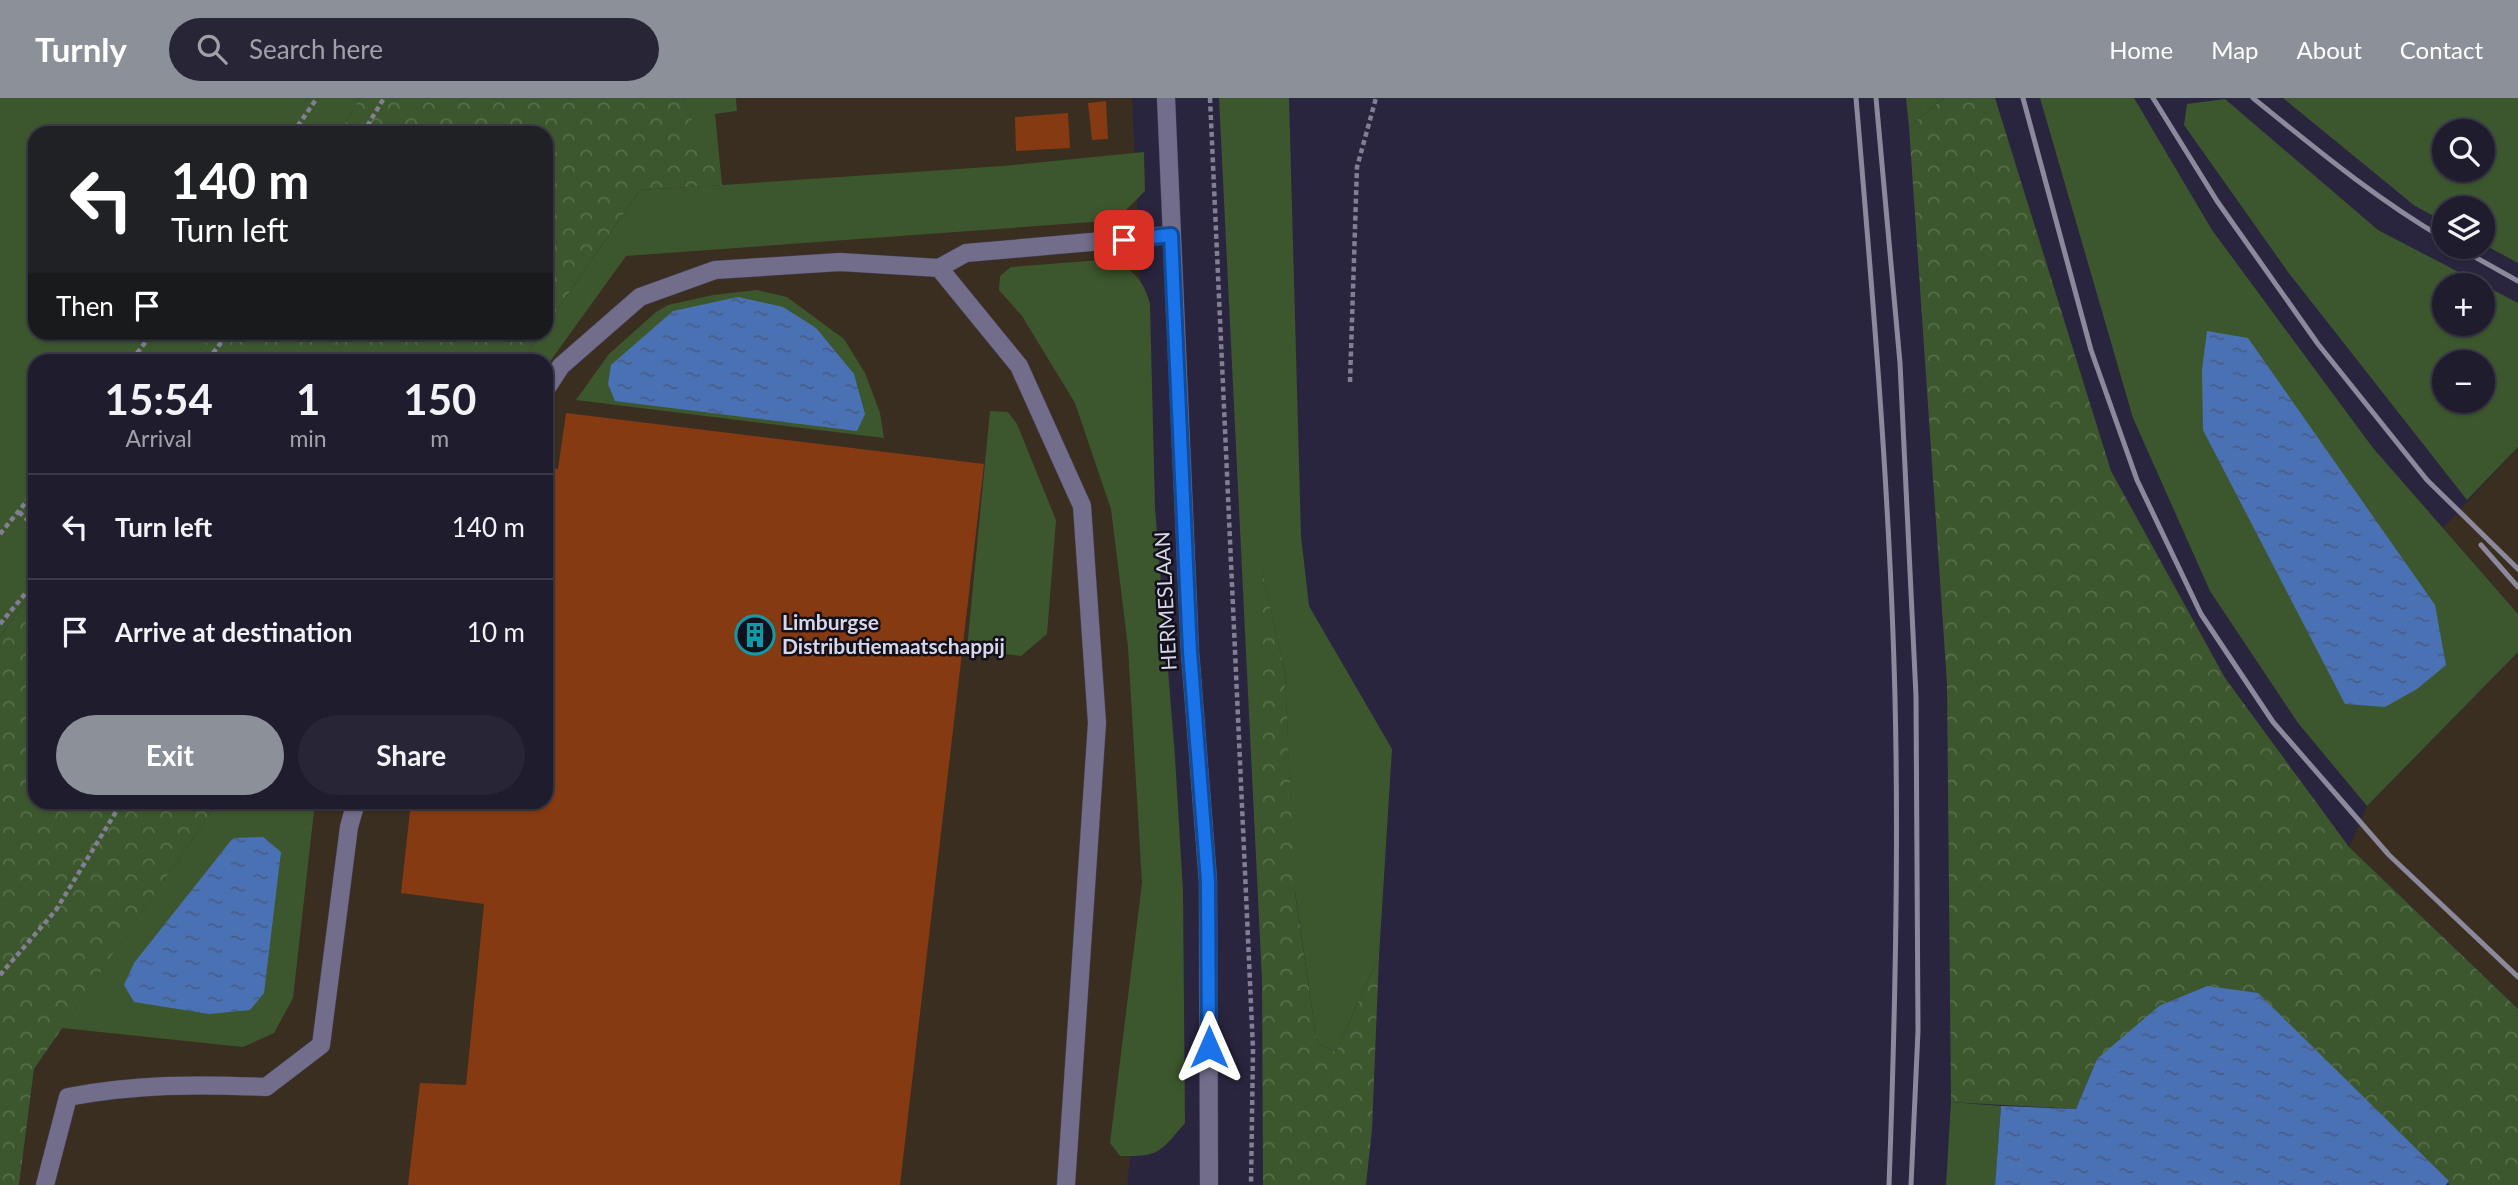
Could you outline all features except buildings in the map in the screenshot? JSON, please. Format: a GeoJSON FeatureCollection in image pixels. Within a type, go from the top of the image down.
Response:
{"type":"FeatureCollection","features":[{"type":"Feature","properties":{"kind":"street","name":"HERMESLAAN"},"geometry":{"type":"LineString","coordinates":[[1166,98],[1190,652],[1208,881],[1209,1185]]}},
{"type":"Feature","properties":{"kind":"street"},"geometry":{"type":"LineString","coordinates":[[553,378],[561,366],[640,297],[715,270],[840,262],[939,268],[966,253],[1171,235]]}},
{"type":"Feature","properties":{"kind":"street"},"geometry":{"type":"LineString","coordinates":[[939,268],[1018,366],[1082,506],[1097,723],[1066,1185]]}},
{"type":"Feature","properties":{"kind":"street"},"geometry":{"type":"LineString","coordinates":[[45,1185],[68,1097],[109,1089],[196,1083],[266,1087],[321,1045],[349,827],[354,809]]}},
{"type":"Feature","properties":{"kind":"path"},"geometry":{"type":"LineString","coordinates":[[298,126],[317,98]]}},
{"type":"Feature","properties":{"kind":"path"},"geometry":{"type":"LineString","coordinates":[[367,126],[384,98]]}},
{"type":"Feature","properties":{"kind":"path"},"geometry":{"type":"LineString","coordinates":[[1210,98],[1252,1049],[1251,1185]]}},
{"type":"Feature","properties":{"kind":"path"},"geometry":{"type":"LineString","coordinates":[[1350,382],[1357,167],[1376,98]]}},
{"type":"Feature","properties":{"kind":"path"},"geometry":{"type":"LineString","coordinates":[[0,534],[28,500]]}},
{"type":"Feature","properties":{"kind":"path"},"geometry":{"type":"LineString","coordinates":[[19,512],[28,520]]}},
{"type":"Feature","properties":{"kind":"path"},"geometry":{"type":"LineString","coordinates":[[0,624],[28,590]]}},
{"type":"Feature","properties":{"kind":"path"},"geometry":{"type":"LineString","coordinates":[[0,975],[57,910],[118,809]]}},
{"type":"Feature","properties":{"kind":"shaded area"},"geometry":{"type":"Polygon","coordinates":[[[736,98],[1132,98],[1168,857],[1127,1185],[19,1185],[34,1069],[213,809],[553,809],[553,354],[526,354],[536,340],[553,340],[553,317],[715,114],[737,111],[736,98]]]}},
{"type":"Feature","properties":{"kind":"shaded area"},"geometry":{"type":"Polygon","coordinates":[[[2518,447],[2518,614],[2443,528],[2518,447]]]}},
{"type":"Feature","properties":{"kind":"shaded area"},"geometry":{"type":"Polygon","coordinates":[[[2518,652],[2518,1009],[2349,847],[2367,806],[2518,652]]]}},
{"type":"Feature","properties":{"kind":"green space"},"geometry":{"type":"Polygon","coordinates":[[[0,98],[360,98],[344,126],[28,126],[28,340],[208,340],[197,354],[28,354],[28,597],[0,637],[0,98]]]}},
{"type":"Feature","properties":{"kind":"green space"},"geometry":{"type":"Polygon","coordinates":[[[360,98],[682,98],[722,185],[640,190],[553,316],[553,126],[344,126],[360,98]]]}},
{"type":"Feature","properties":{"kind":"green space"},"geometry":{"type":"Polygon","coordinates":[[[682,98],[736,98],[737,111],[715,114],[722,185],[1003,166],[1144,152],[1145,191],[1123,213],[1092,222],[626,256],[553,357],[553,354],[526,354],[536,340],[553,340],[553,316],[640,190],[721,185],[682,98]]]}},
{"type":"Feature","properties":{"kind":"green space"},"geometry":{"type":"Polygon","coordinates":[[[1219,98],[1289,98],[1301,536],[1309,606],[1392,749],[1379,956],[1336,1052],[1317,1043],[1294,885],[1285,673],[1261,566],[1265,1042],[1219,98]]]}},
{"type":"Feature","properties":{"kind":"green space"},"geometry":{"type":"Polygon","coordinates":[[[1906,98],[1944,98],[1909,127],[1906,98]]]}},
{"type":"Feature","properties":{"kind":"green space"},"geometry":{"type":"Polygon","coordinates":[[[1944,98],[1995,98],[2111,471],[2225,678],[2349,847],[2518,1009],[2518,1185],[2449,1185],[2448,1181],[2257,993],[2097,1059],[2076,1109],[1951,1102],[1947,683],[1909,127],[1944,98]]]}},
{"type":"Feature","properties":{"kind":"green space"},"geometry":{"type":"Polygon","coordinates":[[[2040,98],[2134,98],[2212,230],[2373,448],[2518,614],[2518,652],[2367,806],[2298,723],[2210,591],[2133,418],[2040,98]]]}},
{"type":"Feature","properties":{"kind":"green space"},"geometry":{"type":"Polygon","coordinates":[[[2283,98],[2518,98],[2518,263],[2495,251],[2495,196],[2432,196],[2432,215],[2415,206],[2283,98]]]}},
{"type":"Feature","properties":{"kind":"green space"},"geometry":{"type":"Polygon","coordinates":[[[2225,99],[2378,230],[2460,273],[2432,273],[2432,336],[2495,336],[2495,291],[2518,303],[2518,447],[2467,500],[2288,272],[2184,125],[2187,104],[2225,99]]]}},
{"type":"Feature","properties":{"kind":"green space"},"geometry":{"type":"Polygon","coordinates":[[[1102,260],[1120,265],[1134,273],[1150,304],[1155,508],[1183,891],[1185,1123],[1158,1151],[1133,1156],[1120,1156],[1110,1143],[1142,883],[1128,647],[1111,509],[1075,403],[1022,316],[999,290],[1000,276],[1011,267],[1102,260]]]}},
{"type":"Feature","properties":{"kind":"green space"},"geometry":{"type":"Polygon","coordinates":[[[757,290],[787,297],[844,339],[865,373],[880,413],[884,438],[576,400],[609,354],[656,312],[668,305],[713,295],[757,290]]]}},
{"type":"Feature","properties":{"kind":"green space"},"geometry":{"type":"Polygon","coordinates":[[[208,340],[536,340],[526,354],[197,354],[208,340]]]}},
{"type":"Feature","properties":{"kind":"green space"},"geometry":{"type":"Polygon","coordinates":[[[990,411],[1008,412],[1017,424],[1056,520],[1047,634],[1021,656],[967,649],[990,411]]]}},
{"type":"Feature","properties":{"kind":"green space"},"geometry":{"type":"Polygon","coordinates":[[[1260,561],[1285,673],[1295,893],[1317,1043],[1336,1052],[1379,956],[1372,1129],[1366,1185],[1263,1185],[1260,561]]]}},
{"type":"Feature","properties":{"kind":"green space"},"geometry":{"type":"Polygon","coordinates":[[[28,597],[28,809],[213,809],[34,1069],[19,1185],[0,1185],[0,637],[28,597]]]}},
{"type":"Feature","properties":{"kind":"green space"},"geometry":{"type":"Polygon","coordinates":[[[213,809],[314,809],[293,998],[274,1033],[243,1047],[62,1028],[213,809]]]}},
{"type":"Feature","properties":{"kind":"green space"},"geometry":{"type":"Polygon","coordinates":[[[1951,1102],[2001,1106],[1995,1185],[1946,1185],[1951,1102]]]}},
{"type":"Feature","properties":{"kind":"water"},"geometry":{"type":"Polygon","coordinates":[[[738,297],[783,307],[816,328],[854,374],[865,414],[857,431],[615,401],[608,384],[611,365],[673,311],[738,297]]]}},
{"type":"Feature","properties":{"kind":"water"},"geometry":{"type":"Polygon","coordinates":[[[2207,331],[2248,338],[2435,605],[2446,665],[2417,689],[2385,707],[2345,704],[2203,430],[2202,370],[2207,331]]]}},
{"type":"Feature","properties":{"kind":"water"},"geometry":{"type":"Polygon","coordinates":[[[263,837],[281,852],[264,993],[250,1010],[209,1014],[134,1002],[124,985],[134,963],[233,838],[263,837]]]}},
{"type":"Feature","properties":{"kind":"water"},"geometry":{"type":"Polygon","coordinates":[[[2207,986],[2258,993],[2449,1181],[2446,1185],[1995,1185],[2001,1106],[2076,1109],[2097,1059],[2159,1006],[2207,986]]]}},
{"type":"Feature","properties":{"kind":"railway"},"geometry":{"type":"LineString","coordinates":[[1856,98],[1885,473],[1893,623],[1897,820],[1889,1185]]}},
{"type":"Feature","properties":{"kind":"railway"},"geometry":{"type":"LineString","coordinates":[[1876,98],[1900,363],[1916,696],[1918,1031],[1911,1185]]}},
{"type":"Feature","properties":{"kind":"railway"},"geometry":{"type":"LineString","coordinates":[[2023,98],[2091,350],[2137,480],[2201,614],[2273,722],[2389,855],[2518,977]]}},
{"type":"Feature","properties":{"kind":"railway"},"geometry":{"type":"LineString","coordinates":[[2153,98],[2217,201],[2318,344],[2427,480],[2518,569]]}},
{"type":"Feature","properties":{"kind":"railway"},"geometry":{"type":"LineString","coordinates":[[2253,98],[2370,190],[2432,232]]}},
{"type":"Feature","properties":{"kind":"railway"},"geometry":{"type":"LineString","coordinates":[[2479,259],[2518,281]]}},
{"type":"Feature","properties":{"kind":"railway"},"geometry":{"type":"LineString","coordinates":[[2481,545],[2518,587]]}},
{"type":"Feature","properties":{"kind":"place","name":"Limburgse Distributiemaatschappij"},"geometry":{"type":"Point","coordinates":[755,635]}},
{"type":"Feature","properties":{"kind":"route"},"geometry":{"type":"LineString","coordinates":[[1124,240],[1171,235],[1190,652],[1208,881],[1209,1047]]}}]}
